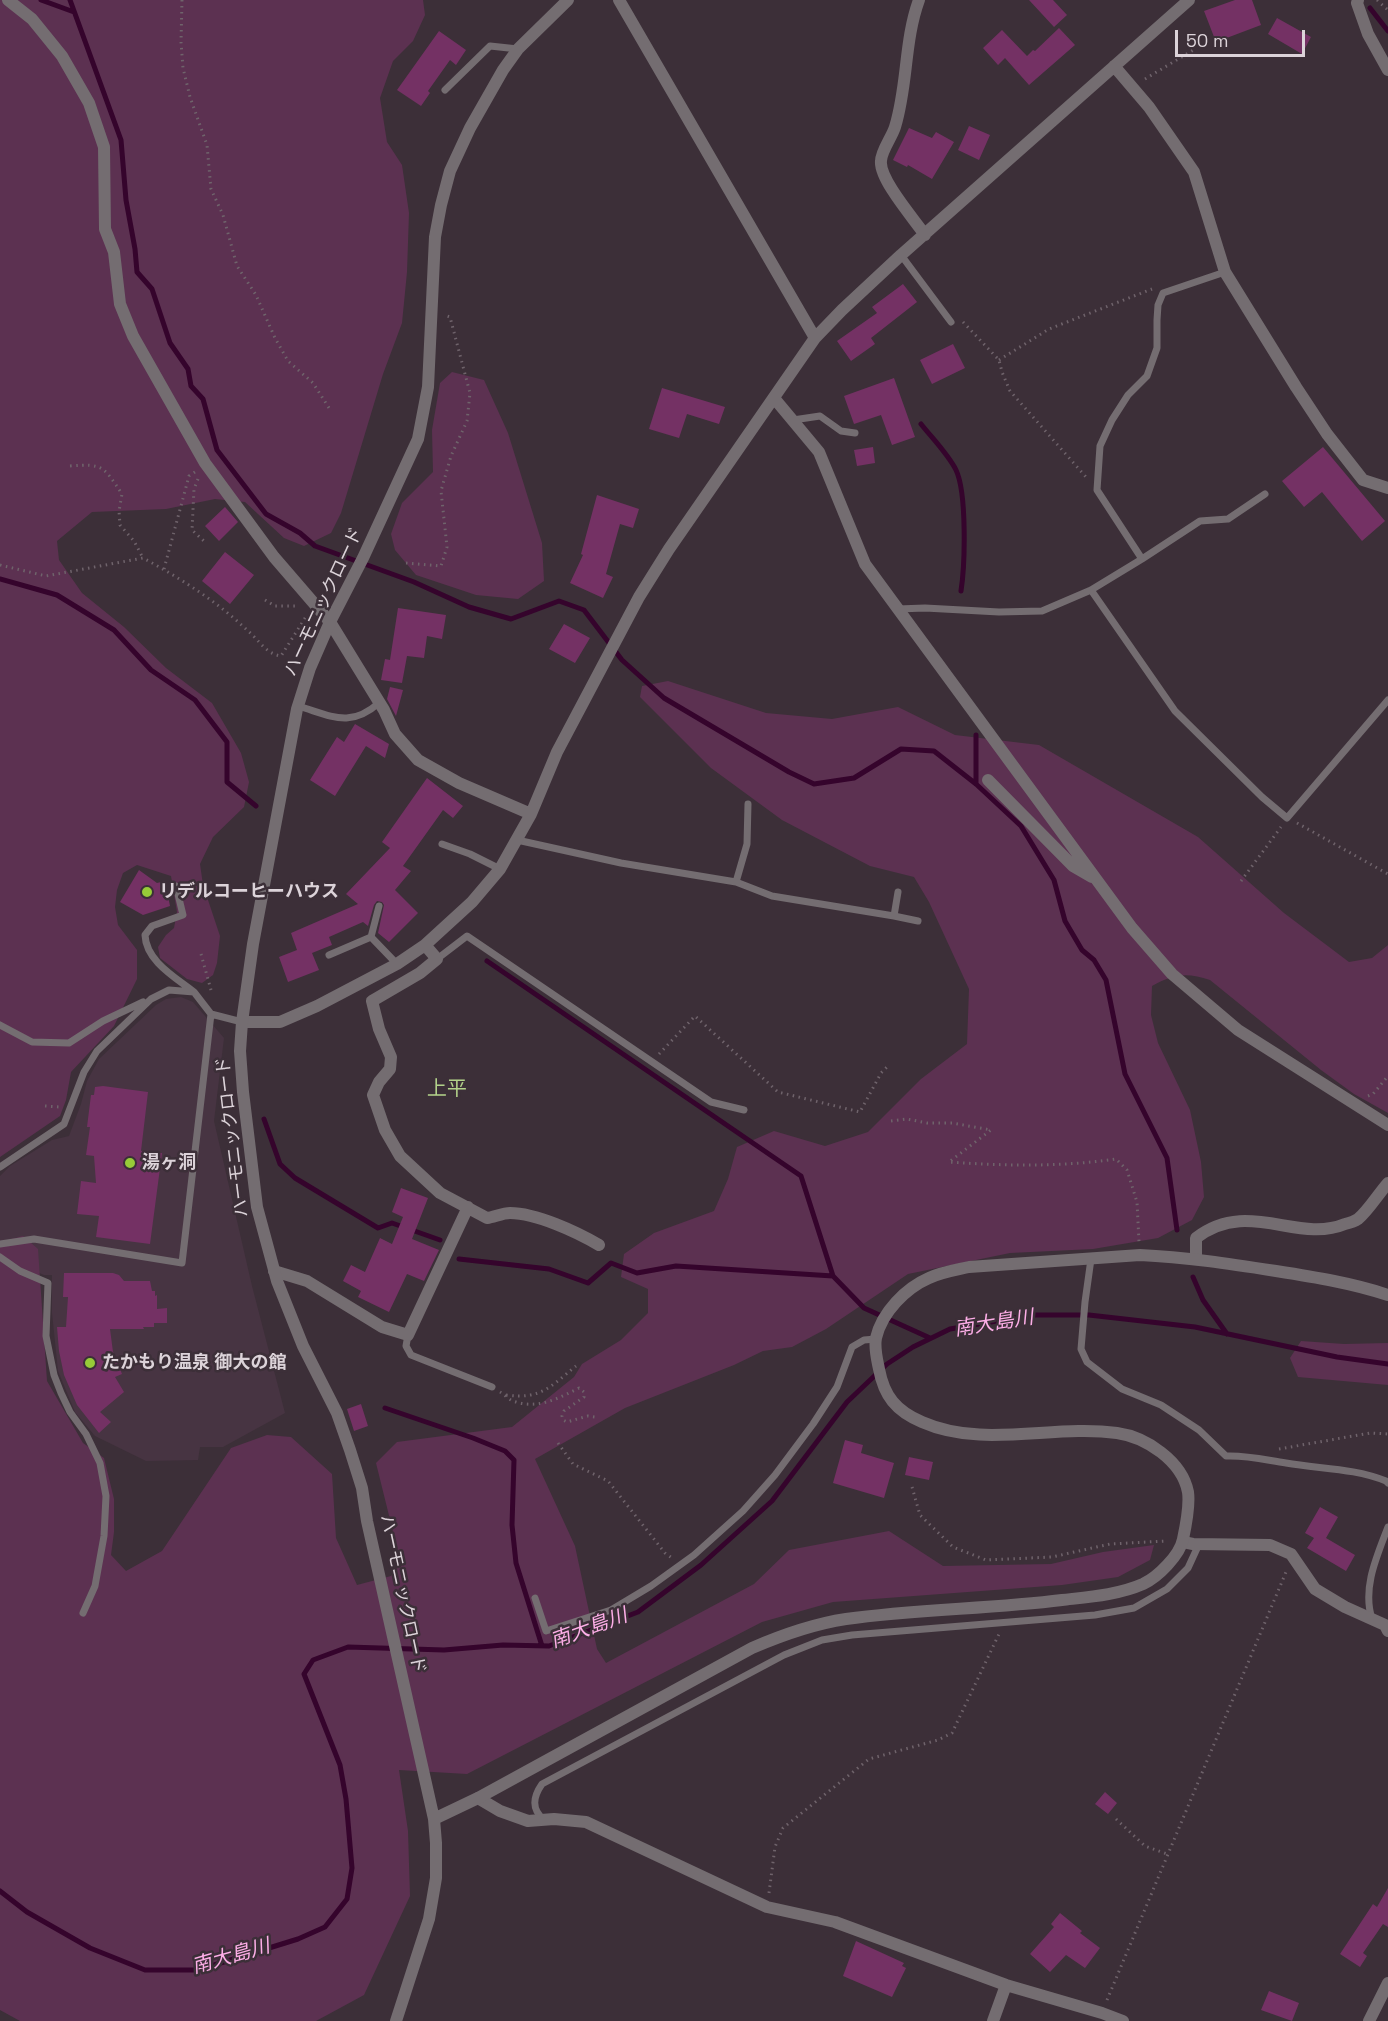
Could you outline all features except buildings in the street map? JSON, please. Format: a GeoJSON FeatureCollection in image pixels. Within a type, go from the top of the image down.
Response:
{"type":"FeatureCollection","features":[{"type":"Feature","properties":{"kind":"street"},"geometry":{"type":"LineString","coordinates":[[8,0],[32,19],[62,56],[88,103],[104,147],[105,229],[114,252],[120,304],[133,336],[205,463],[274,556],[330,622],[380,702],[395,734],[418,759],[459,783],[531,814]]}},
{"type":"Feature","properties":{"kind":"street","name":"ハーモニックロード"},"geometry":{"type":"LineString","coordinates":[[396,2021],[429,1919],[436,1878],[434,1819],[367,1521],[362,1488],[340,1422],[303,1346],[274,1271],[257,1208],[240,1051],[242,1022],[253,944],[298,706],[310,668],[330,622],[361,563],[418,439],[428,387],[435,237],[450,171],[489,91],[518,49],[568,0]]}},
{"type":"Feature","properties":{"kind":"street"},"geometry":{"type":"LineString","coordinates":[[619,0],[815,338]]}},
{"type":"Feature","properties":{"kind":"street"},"geometry":{"type":"LineString","coordinates":[[919,0],[911,21],[895,128],[880,161],[886,182],[925,235]]}},
{"type":"Feature","properties":{"kind":"street"},"geometry":{"type":"LineString","coordinates":[[242,1022],[280,1022],[317,1006],[397,964],[425,945],[472,902],[500,869],[517,840],[531,814],[557,752],[606,657],[669,549],[815,338],[901,255],[1189,0]]}},
{"type":"Feature","properties":{"kind":"street"},"geometry":{"type":"LineString","coordinates":[[1358,0],[1357,3],[1368,34],[1388,70]]}},
{"type":"Feature","properties":{"kind":"street"},"geometry":{"type":"LineString","coordinates":[[1114,66],[1149,107],[1194,172],[1225,272],[1327,434],[1363,480],[1388,488]]}},
{"type":"Feature","properties":{"kind":"street"},"geometry":{"type":"LineString","coordinates":[[774,398],[819,452],[865,564],[1132,928],[1172,974],[1238,1030],[1388,1125]]}},
{"type":"Feature","properties":{"kind":"street"},"geometry":{"type":"LineString","coordinates":[[988,780],[1073,866],[1097,879]]}},
{"type":"Feature","properties":{"kind":"street"},"geometry":{"type":"LineString","coordinates":[[425,945],[436,959],[420,973],[372,1001],[379,1029],[391,1057],[390,1069],[378,1082],[373,1095],[385,1130],[400,1156],[440,1193],[487,1218],[508,1213],[533,1216],[583,1235],[599,1245]]}},
{"type":"Feature","properties":{"kind":"street"},"geometry":{"type":"LineString","coordinates":[[1196,1260],[1196,1238],[1208,1229],[1221,1224],[1243,1221],[1271,1222],[1316,1229],[1337,1227],[1358,1219],[1388,1183]]}},
{"type":"Feature","properties":{"kind":"street"},"geometry":{"type":"LineString","coordinates":[[274,1271],[307,1281],[382,1327],[408,1335],[468,1207]]}},
{"type":"Feature","properties":{"kind":"street"},"geometry":{"type":"LineString","coordinates":[[434,1819],[478,1798],[733,1658],[778,1637],[824,1624],[874,1616],[1048,1602],[1104,1595],[1144,1583],[1167,1567],[1183,1542],[1188,1492],[1179,1471],[1166,1455],[1140,1440],[1120,1433],[1094,1430],[989,1434],[951,1432],[922,1423],[892,1402],[882,1381],[876,1352],[878,1334],[887,1314],[898,1300],[927,1278],[969,1267],[1140,1255],[1196,1260],[1322,1279],[1388,1295]]}},
{"type":"Feature","properties":{"kind":"street"},"geometry":{"type":"LineString","coordinates":[[1183,1542],[1270,1545],[1291,1554],[1315,1589],[1345,1607],[1385,1625],[1388,1631]]}},
{"type":"Feature","properties":{"kind":"street"},"geometry":{"type":"LineString","coordinates":[[478,1798],[500,1811],[528,1821],[586,1821],[767,1907],[835,1922],[1006,1985],[1123,2021]]}},
{"type":"Feature","properties":{"kind":"street"},"geometry":{"type":"LineString","coordinates":[[1369,2021],[1388,1983]]}},
{"type":"Feature","properties":{"kind":"street"},"geometry":{"type":"LineString","coordinates":[[993,2021],[1006,1985]]}},
{"type":"Feature","properties":{"kind":"lane"},"geometry":{"type":"LineString","coordinates":[[445,90],[490,46],[518,49]]}},
{"type":"Feature","properties":{"kind":"lane"},"geometry":{"type":"LineString","coordinates":[[901,255],[951,322]]}},
{"type":"Feature","properties":{"kind":"lane"},"geometry":{"type":"LineString","coordinates":[[1142,559],[1097,490],[1100,446],[1123,403],[1147,376],[1157,348],[1156,320],[1158,305],[1163,293],[1225,272]]}},
{"type":"Feature","properties":{"kind":"lane"},"geometry":{"type":"LineString","coordinates":[[793,420],[820,416],[841,431],[855,433]]}},
{"type":"Feature","properties":{"kind":"lane"},"geometry":{"type":"LineString","coordinates":[[898,609],[1042,611],[1091,590],[1200,521],[1228,519],[1265,494]]}},
{"type":"Feature","properties":{"kind":"lane"},"geometry":{"type":"LineString","coordinates":[[1091,590],[1175,711],[1262,797],[1287,818],[1388,700]]}},
{"type":"Feature","properties":{"kind":"lane"},"geometry":{"type":"LineString","coordinates":[[298,706],[353,719],[367,714],[380,702]]}},
{"type":"Feature","properties":{"kind":"lane"},"geometry":{"type":"LineString","coordinates":[[736,882],[747,844],[748,804]]}},
{"type":"Feature","properties":{"kind":"lane"},"geometry":{"type":"LineString","coordinates":[[517,840],[621,863],[736,882],[772,896],[918,921]]}},
{"type":"Feature","properties":{"kind":"lane"},"geometry":{"type":"LineString","coordinates":[[442,844],[470,854],[500,869]]}},
{"type":"Feature","properties":{"kind":"lane"},"geometry":{"type":"LineString","coordinates":[[176,886],[183,915],[153,926],[145,935],[145,947],[153,959],[194,992],[212,1014],[242,1022]]}},
{"type":"Feature","properties":{"kind":"lane"},"geometry":{"type":"LineString","coordinates":[[894,916],[898,892]]}},
{"type":"Feature","properties":{"kind":"lane"},"geometry":{"type":"LineString","coordinates":[[371,937],[379,906]]}},
{"type":"Feature","properties":{"kind":"lane"},"geometry":{"type":"LineString","coordinates":[[436,959],[467,936],[711,1102],[744,1110]]}},
{"type":"Feature","properties":{"kind":"lane"},"geometry":{"type":"LineString","coordinates":[[329,955],[371,937]]}},
{"type":"Feature","properties":{"kind":"lane"},"geometry":{"type":"LineString","coordinates":[[371,937],[397,964]]}},
{"type":"Feature","properties":{"kind":"lane"},"geometry":{"type":"LineString","coordinates":[[0,1025],[33,1042],[69,1043],[103,1021],[169,990],[194,992]]}},
{"type":"Feature","properties":{"kind":"lane"},"geometry":{"type":"LineString","coordinates":[[0,1167],[64,1124],[84,1072],[97,1051],[151,999]]}},
{"type":"Feature","properties":{"kind":"lane"},"geometry":{"type":"LineString","coordinates":[[0,1244],[34,1239],[183,1263],[212,1014]]}},
{"type":"Feature","properties":{"kind":"lane"},"geometry":{"type":"LineString","coordinates":[[0,1257],[20,1271],[48,1283],[46,1336],[54,1375],[70,1412],[86,1434],[100,1463],[106,1496],[104,1536],[95,1586],[83,1613]]}},
{"type":"Feature","properties":{"kind":"lane"},"geometry":{"type":"LineString","coordinates":[[1091,1259],[1081,1349],[1087,1362],[1122,1389],[1161,1405],[1199,1430],[1226,1456],[1245,1455],[1286,1463],[1366,1473],[1388,1483]]}},
{"type":"Feature","properties":{"kind":"lane"},"geometry":{"type":"LineString","coordinates":[[535,1598],[546,1631],[611,1610],[680,1565],[743,1511],[775,1475],[837,1387],[852,1347],[878,1334]]}},
{"type":"Feature","properties":{"kind":"lane"},"geometry":{"type":"LineString","coordinates":[[408,1335],[406,1346],[411,1355],[492,1387]]}},
{"type":"Feature","properties":{"kind":"lane"},"geometry":{"type":"LineString","coordinates":[[1372,1619],[1368,1606],[1368,1589],[1388,1527]]}},
{"type":"Feature","properties":{"kind":"lane"},"geometry":{"type":"LineString","coordinates":[[544,1820],[535,1808],[534,1795],[542,1784],[784,1655],[822,1640],[852,1635],[1095,1615],[1134,1608],[1167,1589],[1188,1568],[1199,1544]]}},
{"type":"Feature","properties":{"kind":"path"},"geometry":{"type":"LineString","coordinates":[[182,0],[183,68],[190,97],[207,145],[211,189],[223,215],[237,266],[256,295],[288,361],[313,382],[331,411]]}},
{"type":"Feature","properties":{"kind":"path"},"geometry":{"type":"LineString","coordinates":[[1377,0],[1388,10]]}},
{"type":"Feature","properties":{"kind":"path"},"geometry":{"type":"LineString","coordinates":[[1149,107],[1145,78],[1195,49]]}},
{"type":"Feature","properties":{"kind":"path"},"geometry":{"type":"LineString","coordinates":[[999,360],[1049,329],[1156,288],[1163,293]]}},
{"type":"Feature","properties":{"kind":"path"},"geometry":{"type":"LineString","coordinates":[[406,563],[441,566],[447,547],[441,491],[451,456],[467,421],[470,393],[450,317],[431,311]]}},
{"type":"Feature","properties":{"kind":"path"},"geometry":{"type":"LineString","coordinates":[[951,322],[964,322],[999,360],[1010,391],[1097,490]]}},
{"type":"Feature","properties":{"kind":"path"},"geometry":{"type":"LineString","coordinates":[[205,463],[194,489],[192,530],[205,542]]}},
{"type":"Feature","properties":{"kind":"path"},"geometry":{"type":"LineString","coordinates":[[164,569],[189,476],[205,463]]}},
{"type":"Feature","properties":{"kind":"path"},"geometry":{"type":"LineString","coordinates":[[70,466],[93,464],[107,471],[122,494],[119,512],[120,525],[134,541],[143,558],[164,569],[247,629],[272,654],[281,656],[314,604]]}},
{"type":"Feature","properties":{"kind":"path"},"geometry":{"type":"LineString","coordinates":[[0,564],[46,576],[143,558]]}},
{"type":"Feature","properties":{"kind":"path"},"geometry":{"type":"LineString","coordinates":[[264,600],[275,606],[314,604]]}},
{"type":"Feature","properties":{"kind":"path"},"geometry":{"type":"LineString","coordinates":[[1241,881],[1287,818],[1388,874]]}},
{"type":"Feature","properties":{"kind":"path"},"geometry":{"type":"LineString","coordinates":[[201,954],[211,990]]}},
{"type":"Feature","properties":{"kind":"path"},"geometry":{"type":"LineString","coordinates":[[652,1062],[695,1016],[778,1092],[860,1112],[881,1073],[888,1066]]}},
{"type":"Feature","properties":{"kind":"path"},"geometry":{"type":"LineString","coordinates":[[1352,1102],[1373,1094],[1388,1076]]}},
{"type":"Feature","properties":{"kind":"path"},"geometry":{"type":"LineString","coordinates":[[891,1121],[907,1119],[927,1123],[952,1123],[992,1130],[949,1162],[1008,1166],[1083,1164],[1116,1160],[1128,1170],[1137,1202],[1140,1255]]}},
{"type":"Feature","properties":{"kind":"path"},"geometry":{"type":"LineString","coordinates":[[504,1395],[520,1397],[536,1395],[549,1388],[576,1366]]}},
{"type":"Feature","properties":{"kind":"path"},"geometry":{"type":"LineString","coordinates":[[492,1387],[514,1402],[536,1405],[552,1401],[579,1388],[585,1392],[584,1397],[564,1411],[561,1416],[562,1420],[567,1422],[588,1416],[595,1417]]}},
{"type":"Feature","properties":{"kind":"path"},"geometry":{"type":"LineString","coordinates":[[1279,1449],[1370,1433],[1388,1434]]}},
{"type":"Feature","properties":{"kind":"path"},"geometry":{"type":"LineString","coordinates":[[558,1443],[573,1464],[608,1481],[665,1553],[680,1565]]}},
{"type":"Feature","properties":{"kind":"path"},"geometry":{"type":"LineString","coordinates":[[912,1487],[920,1515],[953,1547],[986,1560],[1052,1557],[1110,1544],[1183,1542]]}},
{"type":"Feature","properties":{"kind":"path"},"geometry":{"type":"LineString","coordinates":[[1101,2013],[1290,1565],[1295,1558]]}},
{"type":"Feature","properties":{"kind":"path"},"geometry":{"type":"LineString","coordinates":[[767,1907],[774,1847],[783,1828],[869,1759],[938,1740],[952,1732],[999,1636],[1001,1623]]}},
{"type":"Feature","properties":{"kind":"path"},"geometry":{"type":"LineString","coordinates":[[1116,1819],[1145,1846],[1167,1854]]}},
{"type":"Feature","properties":{"kind":"shaded area"},"geometry":{"type":"Polygon","coordinates":[[[0,0],[423,0],[425,15],[413,41],[393,61],[380,98],[387,142],[402,165],[409,213],[402,323],[383,374],[341,513],[331,533],[304,546],[284,538],[245,502],[215,499],[166,509],[92,512],[57,541],[59,560],[82,593],[124,627],[166,668],[212,703],[241,753],[249,782],[244,807],[213,837],[200,864],[203,885],[220,936],[217,963],[213,975],[202,983],[187,979],[160,958],[158,947],[174,928],[177,912],[171,876],[137,865],[123,873],[117,890],[115,907],[118,925],[137,950],[137,979],[114,1026],[71,1072],[66,1100],[60,1116],[0,1157],[0,0]]]}},
{"type":"Feature","properties":{"kind":"shaded area"},"geometry":{"type":"Polygon","coordinates":[[[452,372],[484,380],[508,433],[542,543],[544,581],[518,599],[476,595],[416,575],[395,550],[391,534],[402,503],[433,472],[432,430],[440,383],[452,372]]]}},
{"type":"Feature","properties":{"kind":"shaded area"},"geometry":{"type":"Polygon","coordinates":[[[668,681],[766,713],[832,719],[898,707],[955,735],[1039,745],[1198,837],[1284,913],[1349,962],[1372,958],[1388,945],[1388,1113],[1354,1094],[1321,1070],[1210,980],[1187,975],[1167,979],[1152,986],[1151,1015],[1158,1043],[1190,1110],[1201,1162],[1204,1197],[1192,1220],[1158,1238],[1093,1249],[1010,1253],[908,1274],[826,1329],[792,1347],[763,1351],[734,1365],[625,1408],[535,1459],[575,1546],[597,1649],[606,1663],[754,1584],[789,1550],[889,1531],[943,1566],[1051,1564],[1103,1552],[1154,1545],[1150,1560],[1118,1577],[1062,1585],[833,1602],[762,1622],[467,1774],[399,1770],[408,1831],[410,1896],[364,1995],[316,2021],[20,2021],[0,2010],[0,1242],[23,1236],[38,1249],[47,1381],[83,1443],[104,1458],[114,1499],[111,1555],[126,1571],[162,1551],[231,1448],[267,1435],[291,1437],[332,1474],[336,1538],[357,1585],[391,1576],[400,1560],[376,1463],[397,1442],[512,1427],[574,1377],[582,1364],[621,1340],[648,1313],[648,1289],[621,1277],[624,1254],[654,1233],[714,1211],[728,1179],[737,1147],[774,1131],[825,1146],[868,1132],[921,1079],[967,1044],[969,989],[929,902],[914,877],[870,866],[782,820],[711,768],[640,697],[642,686],[668,681]]]}},
{"type":"Feature","properties":{"kind":"shaded area"},"geometry":{"type":"Polygon","coordinates":[[[181,997],[193,1002],[224,1038],[214,1121],[252,1286],[285,1413],[223,1447],[200,1447],[198,1460],[146,1461],[95,1436],[75,1412],[58,1371],[52,1313],[52,1275],[44,1275],[21,1265],[0,1250],[0,1176],[10,1166],[52,1140],[69,1136],[87,1081],[99,1059],[156,1005],[166,999],[181,997]]]}},
{"type":"Feature","properties":{"kind":"shaded area"},"geometry":{"type":"Polygon","coordinates":[[[1301,1341],[1344,1344],[1388,1343],[1388,1385],[1298,1377],[1290,1358],[1301,1341]]]}},
{"type":"Feature","properties":{"kind":"waterway"},"geometry":{"type":"LineString","coordinates":[[41,0],[74,12]]}},
{"type":"Feature","properties":{"kind":"waterway"},"geometry":{"type":"LineString","coordinates":[[70,0],[121,140],[126,200],[137,272],[152,289],[170,343],[188,369],[191,386],[203,399],[217,450],[266,514],[300,533],[315,546],[414,582],[469,607],[511,619],[559,601],[584,610],[622,660],[664,698],[789,772],[814,784],[854,778],[901,749],[934,751],[976,784],[1021,826],[1054,880],[1065,921],[1082,950],[1094,960],[1106,980],[1125,1074],[1167,1158],[1177,1230]]}},
{"type":"Feature","properties":{"kind":"waterway"},"geometry":{"type":"LineString","coordinates":[[1370,8],[1388,31]]}},
{"type":"Feature","properties":{"kind":"waterway"},"geometry":{"type":"LineString","coordinates":[[921,424],[949,458],[960,481],[964,529],[961,591]]}},
{"type":"Feature","properties":{"kind":"waterway"},"geometry":{"type":"LineString","coordinates":[[0,579],[57,595],[114,630],[151,670],[195,700],[227,742],[227,782],[256,806]]}},
{"type":"Feature","properties":{"kind":"waterway"},"geometry":{"type":"LineString","coordinates":[[976,735],[976,784]]}},
{"type":"Feature","properties":{"kind":"waterway"},"geometry":{"type":"LineString","coordinates":[[487,961],[801,1176],[833,1276],[864,1308],[930,1338]]}},
{"type":"Feature","properties":{"kind":"waterway"},"geometry":{"type":"LineString","coordinates":[[264,1119],[280,1164],[295,1178],[378,1228],[392,1223],[440,1240]]}},
{"type":"Feature","properties":{"kind":"waterway"},"geometry":{"type":"LineString","coordinates":[[459,1259],[549,1269],[588,1283],[611,1263],[637,1273],[676,1266],[833,1276]]}},
{"type":"Feature","properties":{"kind":"waterway"},"geometry":{"type":"LineString","coordinates":[[1193,1277],[1203,1300],[1227,1334]]}},
{"type":"Feature","properties":{"kind":"waterway","name":"南大島川"},"geometry":{"type":"LineString","coordinates":[[0,1891],[27,1912],[90,1948],[145,1970],[198,1970],[298,1939],[325,1927],[347,1899],[352,1868],[346,1799],[340,1765],[304,1674],[313,1660],[348,1647],[444,1650],[503,1645],[549,1646],[638,1612],[701,1565],[772,1501],[847,1402],[887,1364],[913,1347],[950,1329],[1032,1315],[1089,1315],[1195,1327],[1337,1357],[1388,1364]]}},
{"type":"Feature","properties":{"kind":"waterway"},"geometry":{"type":"LineString","coordinates":[[385,1408],[473,1438],[505,1451],[514,1460],[512,1525],[516,1563],[542,1646]]}},
{"type":"Feature","properties":{"kind":"place","name":"リデルコーヒーハウス"},"geometry":{"type":"Point","coordinates":[147,892]}},
{"type":"Feature","properties":{"kind":"place","name":"湯ヶ洞"},"geometry":{"type":"Point","coordinates":[130,1163]}},
{"type":"Feature","properties":{"kind":"place","name":"たかもり温泉 御大の館"},"geometry":{"type":"Point","coordinates":[90,1363]}},
{"type":"Feature","properties":{"kind":"district","name":"上平"},"geometry":{"type":"Point","coordinates":[447,1090]}}]}
